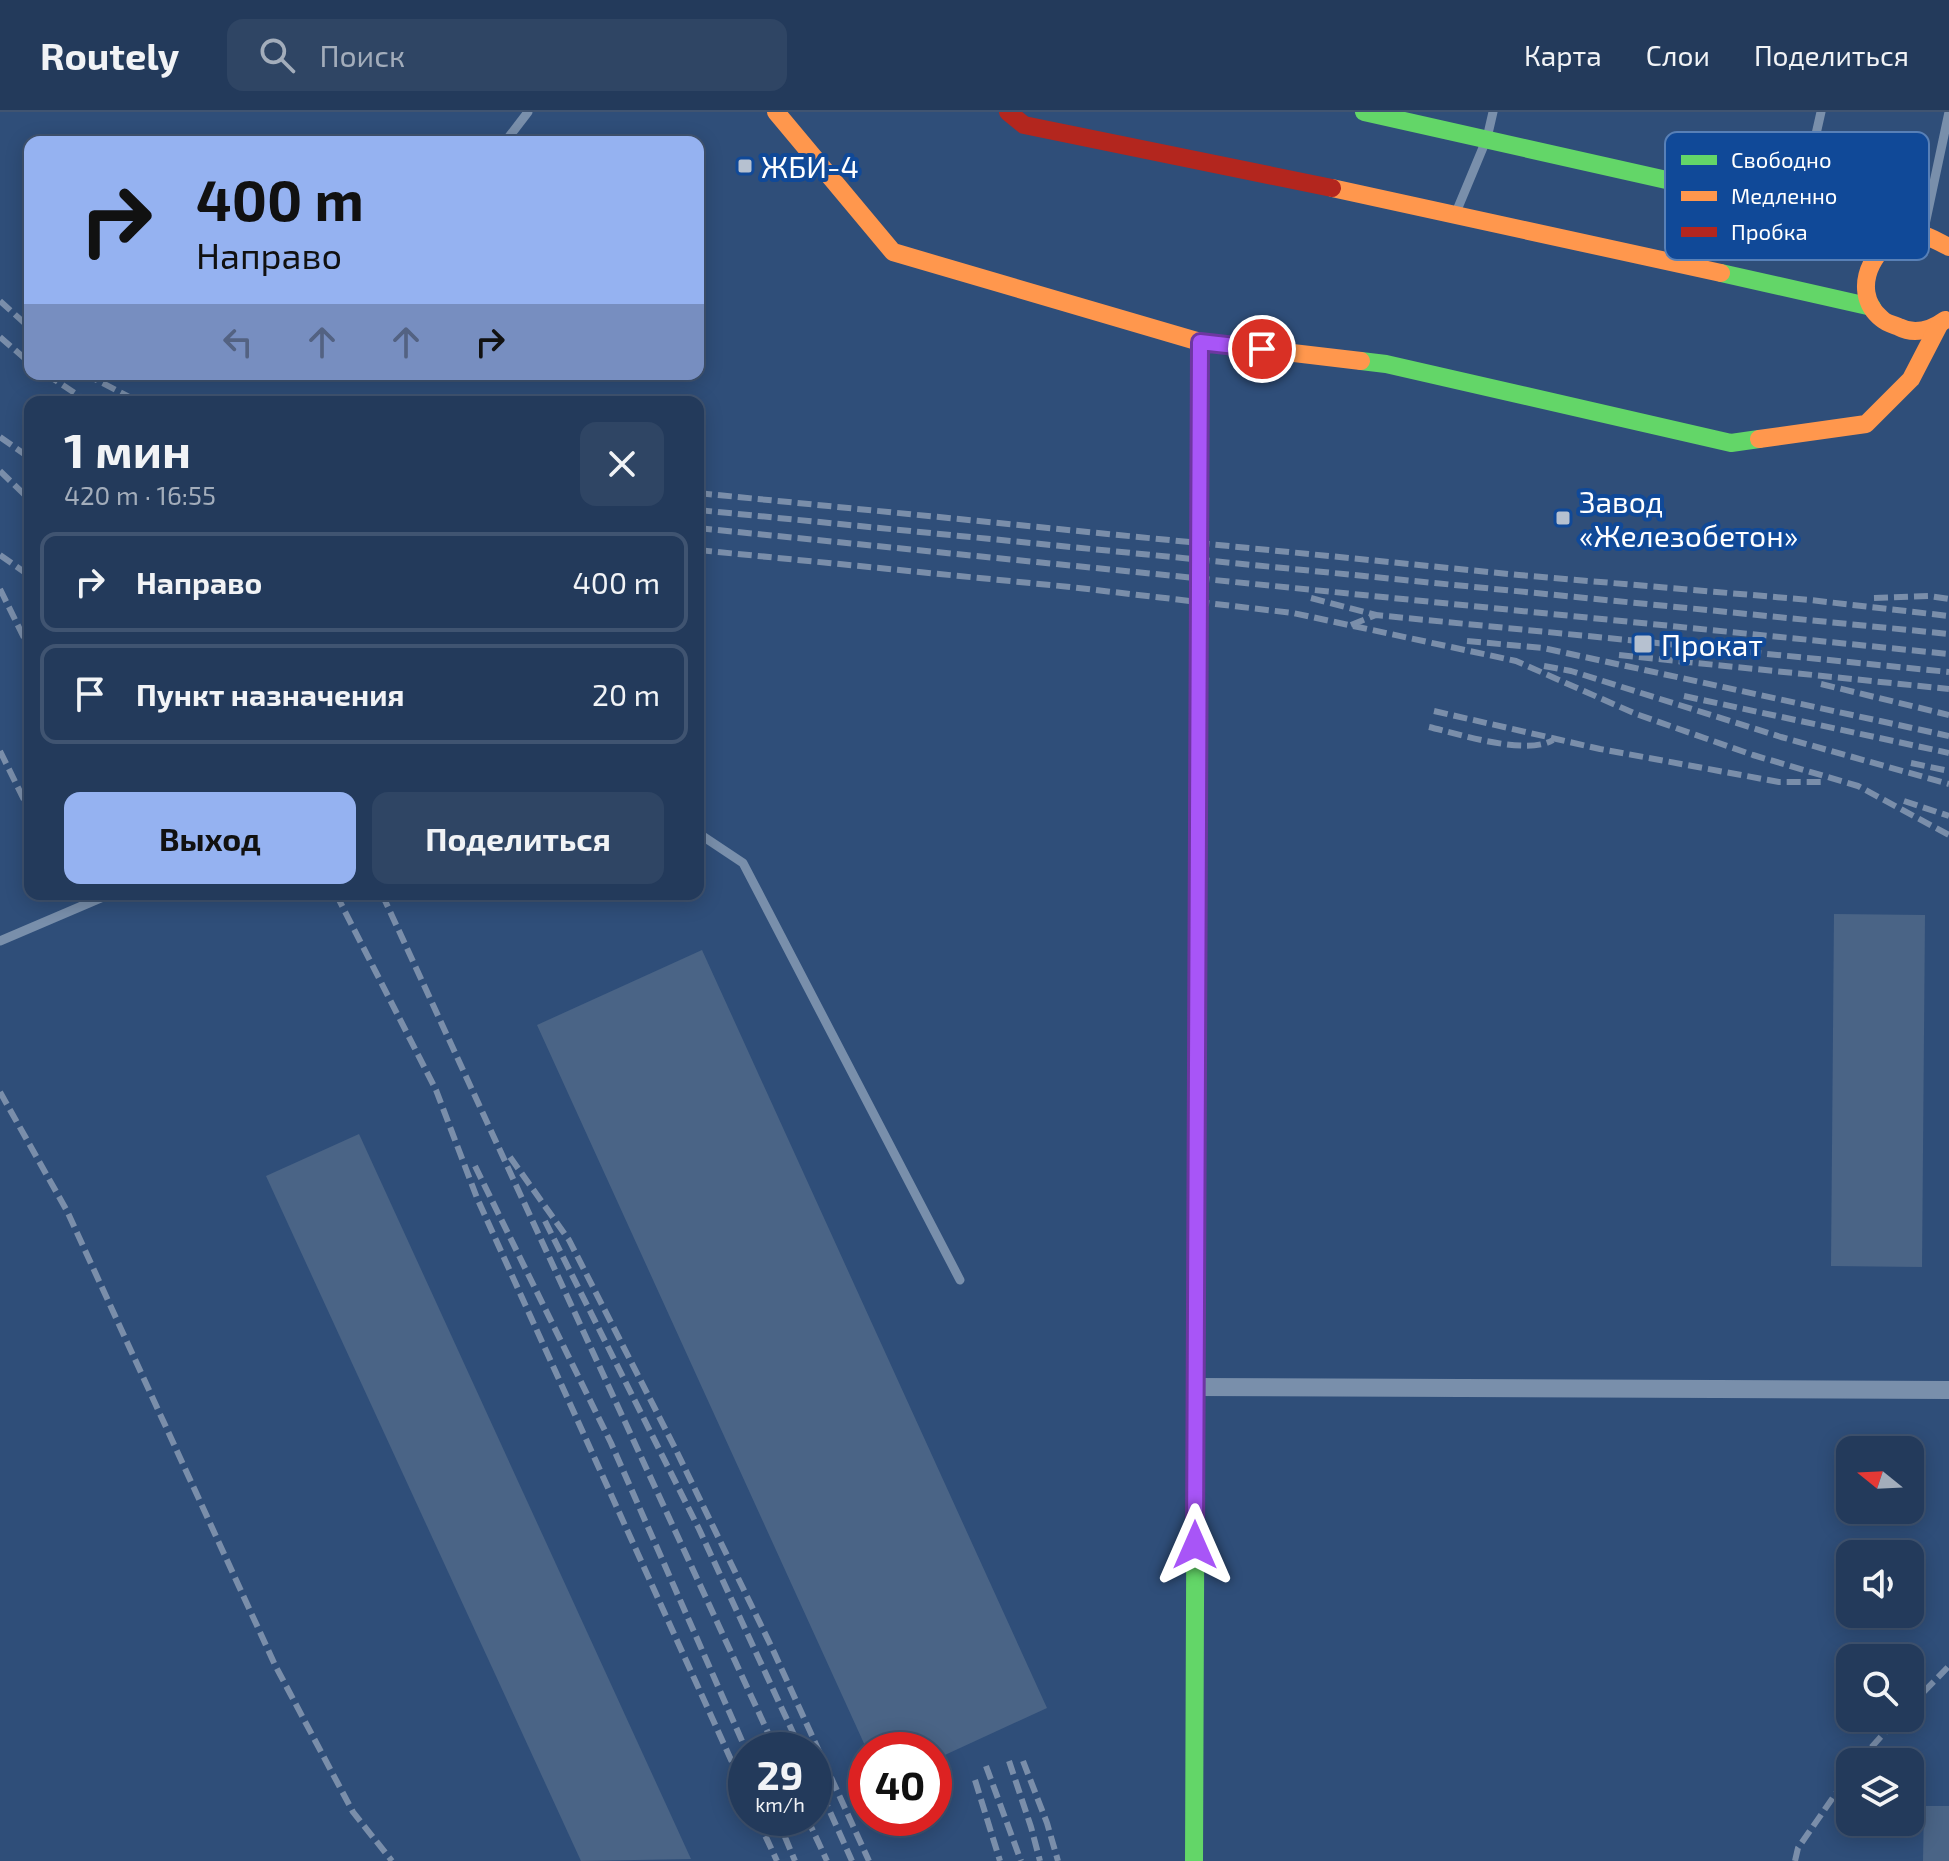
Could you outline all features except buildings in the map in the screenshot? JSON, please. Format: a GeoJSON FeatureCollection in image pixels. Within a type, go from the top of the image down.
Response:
{"type":"FeatureCollection","features":[{"type":"Feature","properties":{"kind":"street"},"geometry":{"type":"LineString","coordinates":[[776,112],[893,252],[1200,342],[1386,364],[1731,443],[1866,424],[1911,379],[1944,321]]}},
{"type":"Feature","properties":{"kind":"street"},"geometry":{"type":"LineString","coordinates":[[1008,112],[1024,125],[1037,120],[1872,307]]}},
{"type":"Feature","properties":{"kind":"street"},"geometry":{"type":"LineString","coordinates":[[1364,112],[1665,179]]}},
{"type":"Feature","properties":{"kind":"street"},"geometry":{"type":"LineString","coordinates":[[1929,237],[1949,247]]}},
{"type":"Feature","properties":{"kind":"street"},"geometry":{"type":"LineString","coordinates":[[1871,260],[1866,292],[1872,307],[1882,319],[1895,328],[1910,331],[1925,330],[1944,321]]}},
{"type":"Feature","properties":{"kind":"street"},"geometry":{"type":"LineString","coordinates":[[1194,1861],[1200,342]]}},
{"type":"Feature","properties":{"kind":"street"},"geometry":{"type":"LineString","coordinates":[[1196,1387],[1949,1390]]}},
{"type":"Feature","properties":{"kind":"lane"},"geometry":{"type":"LineString","coordinates":[[510,136],[528,112]]}},
{"type":"Feature","properties":{"kind":"lane"},"geometry":{"type":"LineString","coordinates":[[1456,213],[1487,138],[1493,112]]}},
{"type":"Feature","properties":{"kind":"lane"},"geometry":{"type":"LineString","coordinates":[[1816,132],[1821,112]]}},
{"type":"Feature","properties":{"kind":"lane"},"geometry":{"type":"LineString","coordinates":[[1929,184],[1949,112]]}},
{"type":"Feature","properties":{"kind":"lane"},"geometry":{"type":"LineString","coordinates":[[704,837],[743,863],[960,1280]]}},
{"type":"Feature","properties":{"kind":"lane"},"geometry":{"type":"LineString","coordinates":[[0,941],[96,900]]}},
{"type":"Feature","properties":{"kind":"railway"},"geometry":{"type":"LineString","coordinates":[[0,301],[24,323]]}},
{"type":"Feature","properties":{"kind":"railway"},"geometry":{"type":"LineString","coordinates":[[0,337],[24,358]]}},
{"type":"Feature","properties":{"kind":"railway"},"geometry":{"type":"LineString","coordinates":[[55,380],[79,396]]}},
{"type":"Feature","properties":{"kind":"railway"},"geometry":{"type":"LineString","coordinates":[[97,380],[127,396]]}},
{"type":"Feature","properties":{"kind":"railway"},"geometry":{"type":"LineString","coordinates":[[0,437],[24,454]]}},
{"type":"Feature","properties":{"kind":"railway"},"geometry":{"type":"LineString","coordinates":[[0,471],[24,494]]}},
{"type":"Feature","properties":{"kind":"railway"},"geometry":{"type":"LineString","coordinates":[[704,494],[1949,616]]}},
{"type":"Feature","properties":{"kind":"railway"},"geometry":{"type":"LineString","coordinates":[[704,511],[1949,634]]}},
{"type":"Feature","properties":{"kind":"railway"},"geometry":{"type":"LineString","coordinates":[[704,529],[1949,654]]}},
{"type":"Feature","properties":{"kind":"railway"},"geometry":{"type":"LineString","coordinates":[[704,551],[1293,613],[1516,661],[1636,714],[1753,755],[1858,786],[1949,835]]}},
{"type":"Feature","properties":{"kind":"railway"},"geometry":{"type":"LineString","coordinates":[[0,555],[24,572]]}},
{"type":"Feature","properties":{"kind":"railway"},"geometry":{"type":"LineString","coordinates":[[0,589],[24,638]]}},
{"type":"Feature","properties":{"kind":"railway"},"geometry":{"type":"LineString","coordinates":[[1874,598],[1929,596],[1949,599]]}},
{"type":"Feature","properties":{"kind":"railway"},"geometry":{"type":"LineString","coordinates":[[1311,598],[1376,615]]}},
{"type":"Feature","properties":{"kind":"railway"},"geometry":{"type":"LineString","coordinates":[[1351,625],[1376,615],[1949,672]]}},
{"type":"Feature","properties":{"kind":"railway"},"geometry":{"type":"LineString","coordinates":[[1467,641],[1543,648],[1949,736]]}},
{"type":"Feature","properties":{"kind":"railway"},"geometry":{"type":"LineString","coordinates":[[1619,655],[1949,689]]}},
{"type":"Feature","properties":{"kind":"railway"},"geometry":{"type":"LineString","coordinates":[[1544,666],[1571,671],[1781,737],[1949,784]]}},
{"type":"Feature","properties":{"kind":"railway"},"geometry":{"type":"LineString","coordinates":[[1821,684],[1949,715]]}},
{"type":"Feature","properties":{"kind":"railway"},"geometry":{"type":"LineString","coordinates":[[1684,696],[1949,753]]}},
{"type":"Feature","properties":{"kind":"railway"},"geometry":{"type":"LineString","coordinates":[[1434,711],[1600,749],[1779,782],[1824,782]]}},
{"type":"Feature","properties":{"kind":"railway"},"geometry":{"type":"LineString","coordinates":[[1429,727],[1510,745],[1526,746],[1553,740]]}},
{"type":"Feature","properties":{"kind":"railway"},"geometry":{"type":"LineString","coordinates":[[0,751],[24,800]]}},
{"type":"Feature","properties":{"kind":"railway"},"geometry":{"type":"LineString","coordinates":[[1911,763],[1949,771]]}},
{"type":"Feature","properties":{"kind":"railway"},"geometry":{"type":"LineString","coordinates":[[1904,801],[1949,816]]}},
{"type":"Feature","properties":{"kind":"railway"},"geometry":{"type":"LineString","coordinates":[[339,900],[436,1090],[477,1198],[728,1753]]}},
{"type":"Feature","properties":{"kind":"railway"},"geometry":{"type":"LineString","coordinates":[[385,900],[768,1732]]}},
{"type":"Feature","properties":{"kind":"railway"},"geometry":{"type":"LineString","coordinates":[[0,1092],[67,1211],[275,1665],[353,1812],[392,1861]]}},
{"type":"Feature","properties":{"kind":"railway"},"geometry":{"type":"LineString","coordinates":[[510,1157],[569,1240],[773,1650],[869,1861]]}},
{"type":"Feature","properties":{"kind":"railway"},"geometry":{"type":"LineString","coordinates":[[475,1166],[611,1443],[738,1732]]}},
{"type":"Feature","properties":{"kind":"railway"},"geometry":{"type":"LineString","coordinates":[[545,1221],[699,1529],[793,1732]]}},
{"type":"Feature","properties":{"kind":"railway"},"geometry":{"type":"LineString","coordinates":[[1924,1692],[1949,1666]]}},
{"type":"Feature","properties":{"kind":"railway"},"geometry":{"type":"LineString","coordinates":[[1871,1748],[1885,1732]]}},
{"type":"Feature","properties":{"kind":"railway"},"geometry":{"type":"LineString","coordinates":[[1009,1761],[1040,1861]]}},
{"type":"Feature","properties":{"kind":"railway"},"geometry":{"type":"LineString","coordinates":[[1023,1761],[1058,1861]]}},
{"type":"Feature","properties":{"kind":"railway"},"geometry":{"type":"LineString","coordinates":[[986,1766],[1021,1861]]}},
{"type":"Feature","properties":{"kind":"railway"},"geometry":{"type":"LineString","coordinates":[[975,1780],[1000,1861]]}},
{"type":"Feature","properties":{"kind":"railway"},"geometry":{"type":"LineString","coordinates":[[1795,1861],[1798,1848],[1836,1793]]}},
{"type":"Feature","properties":{"kind":"railway"},"geometry":{"type":"LineString","coordinates":[[832,1816],[852,1861]]}},
{"type":"Feature","properties":{"kind":"railway"},"geometry":{"type":"LineString","coordinates":[[765,1836],[777,1861]]}},
{"type":"Feature","properties":{"kind":"railway"},"geometry":{"type":"LineString","coordinates":[[785,1836],[795,1861]]}},
{"type":"Feature","properties":{"kind":"railway"},"geometry":{"type":"LineString","coordinates":[[815,1836],[827,1861]]}},
{"type":"Feature","properties":{"kind":"traffic: fast"},"geometry":{"type":"LineString","coordinates":[[1364,112],[1665,180]]}},
{"type":"Feature","properties":{"kind":"traffic: fast"},"geometry":{"type":"LineString","coordinates":[[1721,273],[1872,307]]}},
{"type":"Feature","properties":{"kind":"traffic: fast"},"geometry":{"type":"LineString","coordinates":[[1361,361],[1386,364],[1731,443],[1759,439]]}},
{"type":"Feature","properties":{"kind":"traffic: fast"},"geometry":{"type":"LineString","coordinates":[[1199,424],[1199,645]]}},
{"type":"Feature","properties":{"kind":"traffic: fast"},"geometry":{"type":"LineString","coordinates":[[1194,1861],[1197,1095]]}},
{"type":"Feature","properties":{"kind":"traffic: slow"},"geometry":{"type":"LineString","coordinates":[[776,112],[893,252],[1200,342],[1361,361]]}},
{"type":"Feature","properties":{"kind":"traffic: slow"},"geometry":{"type":"LineString","coordinates":[[1332,188],[1721,273]]}},
{"type":"Feature","properties":{"kind":"traffic: slow"},"geometry":{"type":"LineString","coordinates":[[1929,237],[1949,247]]}},
{"type":"Feature","properties":{"kind":"traffic: slow"},"geometry":{"type":"LineString","coordinates":[[1875,260],[1867,278],[1866,293],[1871,307],[1882,319],[1916,331],[1945,320]]}},
{"type":"Feature","properties":{"kind":"traffic: slow"},"geometry":{"type":"LineString","coordinates":[[1759,439],[1866,424],[1911,379],[1939,325]]}},
{"type":"Feature","properties":{"kind":"traffic: slow"},"geometry":{"type":"LineString","coordinates":[[1199,424],[1200,342]]}},
{"type":"Feature","properties":{"kind":"traffic: slow"},"geometry":{"type":"LineString","coordinates":[[1197,1095],[1198,767]]}},
{"type":"Feature","properties":{"kind":"traffic: jam"},"geometry":{"type":"LineString","coordinates":[[1008,112],[1024,125],[1332,188]]}},
{"type":"Feature","properties":{"kind":"traffic: jam"},"geometry":{"type":"LineString","coordinates":[[1198,767],[1199,645]]}},
{"type":"Feature","properties":{"kind":"place","name":"ЖБИ-4"},"geometry":{"type":"Point","coordinates":[745,166]}},
{"type":"Feature","properties":{"kind":"place","name":"Завод «Железобетон»"},"geometry":{"type":"Point","coordinates":[1563,518]}},
{"type":"Feature","properties":{"kind":"place","name":"Прокат"},"geometry":{"type":"Point","coordinates":[1643,644]}},
{"type":"Feature","properties":{"kind":"route"},"geometry":{"type":"LineString","coordinates":[[1195,1545],[1200,342],[1262,349]]}}]}
